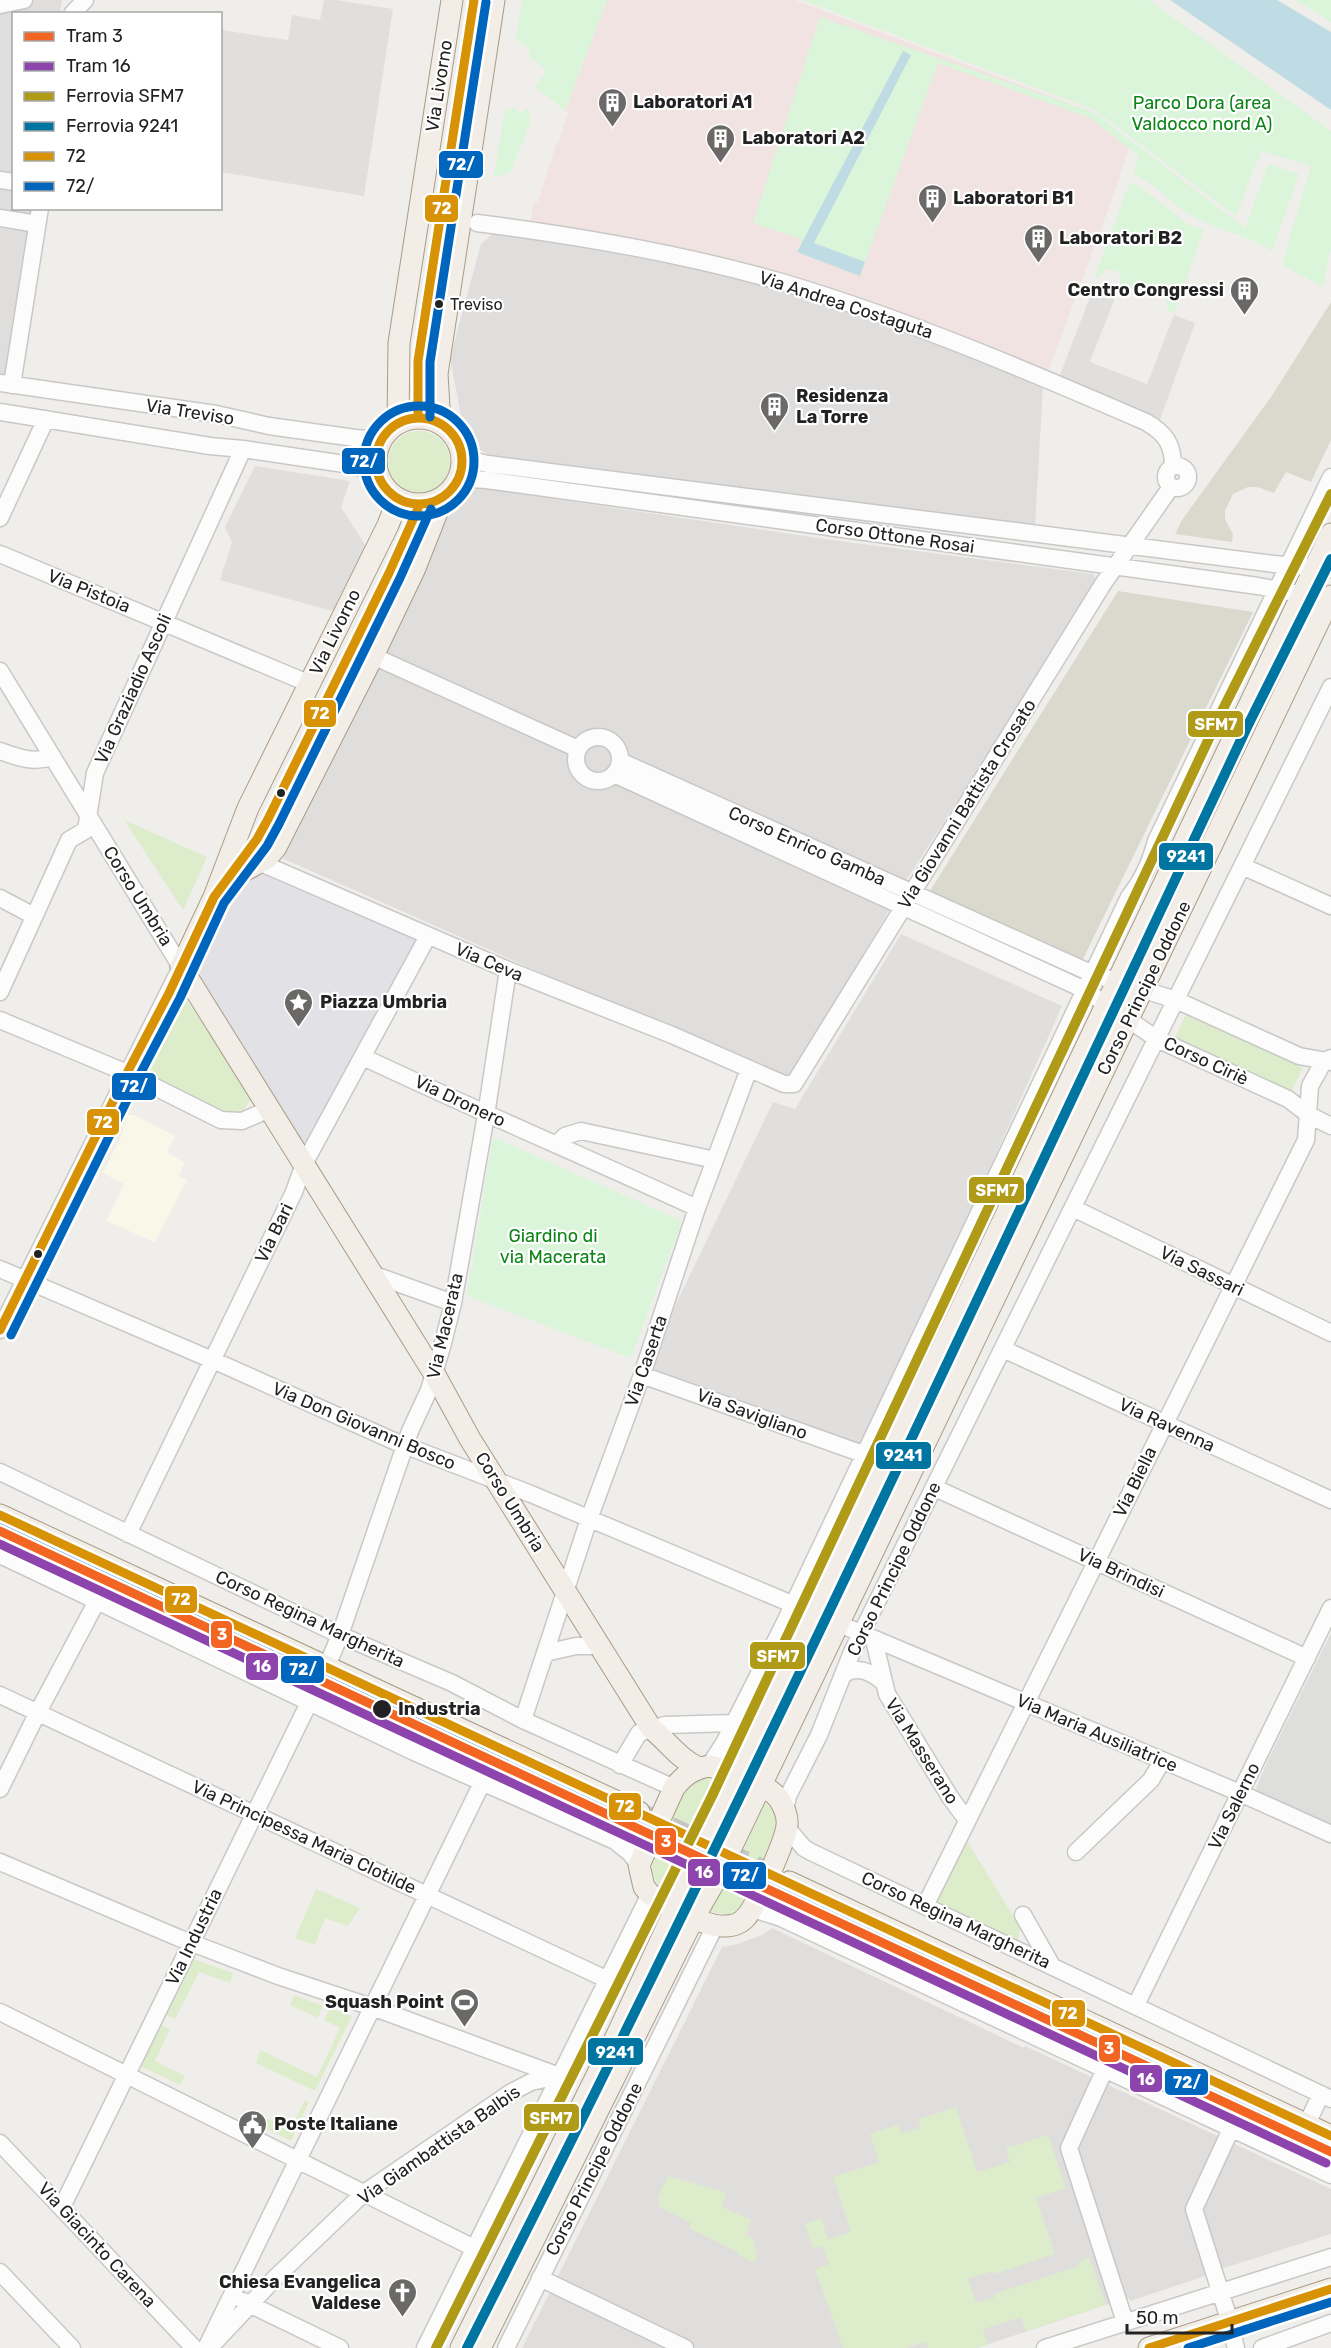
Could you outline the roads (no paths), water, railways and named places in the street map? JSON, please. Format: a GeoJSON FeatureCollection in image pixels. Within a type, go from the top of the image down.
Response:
{"type":"FeatureCollection","features":[{"type":"Feature","properties":{"kind":"main road","name":"Via Livorno"},"geometry":{"type":"LineString","coordinates":[[398,422],[399,343],[452,0]]}},
{"type":"Feature","properties":{"kind":"main road"},"geometry":{"type":"LineString","coordinates":[[440,423],[437,374],[494,0]]}},
{"type":"Feature","properties":{"kind":"main road"},"geometry":{"type":"LineString","coordinates":[[418,417],[440,423],[455,437],[461,468],[454,487],[443,497],[428,504],[398,499],[382,485],[376,472],[375,455],[381,440],[389,428],[398,422],[418,417]]}},
{"type":"Feature","properties":{"kind":"main road","name":"Via Livorno"},"geometry":{"type":"LineString","coordinates":[[213,897],[240,873],[260,862],[273,851],[286,829],[415,568],[443,497]]}},
{"type":"Feature","properties":{"kind":"main road","name":"Via Livorno"},"geometry":{"type":"LineString","coordinates":[[181,967],[213,897],[251,802],[388,525],[398,499]]}},
{"type":"Feature","properties":{"kind":"main road","name":"Corso Principe Oddone"},"geometry":{"type":"LineString","coordinates":[[480,2348],[684,1912],[738,1775],[1302,594],[1323,568],[1331,534]]}},
{"type":"Feature","properties":{"kind":"main road","name":"Corso Principe Oddone"},"geometry":{"type":"LineString","coordinates":[[461,2348],[613,2044],[684,1912],[717,1877],[1330,598]]}},
{"type":"Feature","properties":{"kind":"main road","name":"Corso Umbria"},"geometry":{"type":"LineString","coordinates":[[181,967],[435,1375],[470,1439],[651,1728],[667,1741],[677,1755],[704,1767]]}},
{"type":"Feature","properties":{"kind":"main road","name":"Corso Regina Margherita"},"geometry":{"type":"LineString","coordinates":[[0,1515],[639,1812]]}},
{"type":"Feature","properties":{"kind":"main road","name":"Corso Umbria"},"geometry":{"type":"LineString","coordinates":[[651,1728],[654,1746],[666,1763],[675,1787]]}},
{"type":"Feature","properties":{"kind":"main road"},"geometry":{"type":"LineString","coordinates":[[704,1767],[682,1778],[675,1787],[639,1865],[644,1887],[650,1894],[715,1926],[736,1924],[753,1909]]}},
{"type":"Feature","properties":{"kind":"main road","name":"Corso Regina Margherita"},"geometry":{"type":"LineString","coordinates":[[704,1767],[738,1775],[777,1797],[786,1819]]}},
{"type":"Feature","properties":{"kind":"main road","name":"Corso Principe Oddone"},"geometry":{"type":"LineString","coordinates":[[753,1909],[786,1819]]}},
{"type":"Feature","properties":{"kind":"main road","name":"Corso Regina Margherita"},"geometry":{"type":"LineString","coordinates":[[789,1882],[1331,2136]]}},
{"type":"Feature","properties":{"kind":"main road"},"geometry":{"type":"LineString","coordinates":[[1149,2348],[1331,2289]]}},
{"type":"Feature","properties":{"kind":"street"},"geometry":{"type":"LineString","coordinates":[[0,5],[24,0]]}},
{"type":"Feature","properties":{"kind":"street"},"geometry":{"type":"LineString","coordinates":[[73,12],[85,0]]}},
{"type":"Feature","properties":{"kind":"street"},"geometry":{"type":"LineString","coordinates":[[0,218],[38,216],[6,384]]}},
{"type":"Feature","properties":{"kind":"street","name":"Via Andrea Costaguta"},"geometry":{"type":"LineString","coordinates":[[477,223],[603,243],[720,266],[786,284],[963,345],[1146,422],[1162,432],[1173,454],[1173,466],[1166,474],[1166,481],[1171,487]]}},
{"type":"Feature","properties":{"kind":"street","name":"Via Treviso"},"geometry":{"type":"LineString","coordinates":[[6,384],[216,414],[269,426],[381,440]]}},
{"type":"Feature","properties":{"kind":"street","name":"Via Treviso"},"geometry":{"type":"LineString","coordinates":[[0,412],[201,445],[351,465],[376,472]]}},
{"type":"Feature","properties":{"kind":"street"},"geometry":{"type":"LineString","coordinates":[[0,518],[46,419]]}},
{"type":"Feature","properties":{"kind":"street","name":"Via Graziadio Ascoli"},"geometry":{"type":"LineString","coordinates":[[0,992],[69,840],[77,833],[86,830],[95,773],[243,449]]}},
{"type":"Feature","properties":{"kind":"street","name":"Corso Ottone Rosai"},"geometry":{"type":"LineString","coordinates":[[461,468],[488,464],[1131,546],[1323,568]]}},
{"type":"Feature","properties":{"kind":"street","name":"Corso Ottone Rosai"},"geometry":{"type":"LineString","coordinates":[[461,468],[486,480],[1330,598]]}},
{"type":"Feature","properties":{"kind":"street"},"geometry":{"type":"LineString","coordinates":[[704,1767],[733,1723],[793,1605],[1129,897],[1151,862],[1155,841],[1331,477]]}},
{"type":"Feature","properties":{"kind":"street","name":"Via Giovanni Battista Crosato"},"geometry":{"type":"LineString","coordinates":[[749,1069],[784,1084],[794,1084],[1115,567],[1171,487]]}},
{"type":"Feature","properties":{"kind":"street","name":"Via Pistoia"},"geometry":{"type":"LineString","coordinates":[[0,554],[310,684]]}},
{"type":"Feature","properties":{"kind":"street"},"geometry":{"type":"LineString","coordinates":[[373,656],[578,749]]}},
{"type":"Feature","properties":{"kind":"street","name":"Corso Umbria"},"geometry":{"type":"LineString","coordinates":[[0,671],[181,967]]}},
{"type":"Feature","properties":{"kind":"street","name":"Corso Principe Oddone"},"geometry":{"type":"LineString","coordinates":[[786,1819],[788,1796],[819,1735],[843,1675],[867,1637],[935,1488],[1003,1349],[1242,866],[1327,705],[1331,687]]}},
{"type":"Feature","properties":{"kind":"street"},"geometry":{"type":"LineString","coordinates":[[604,737],[613,742],[618,750],[617,767],[599,781],[587,778],[581,773],[576,762],[578,749],[587,740],[604,737]]}},
{"type":"Feature","properties":{"kind":"street"},"geometry":{"type":"LineString","coordinates":[[0,751],[26,760],[43,760],[53,757]]}},
{"type":"Feature","properties":{"kind":"street","name":"Corso Enrico Gamba"},"geometry":{"type":"LineString","coordinates":[[617,767],[909,900],[1093,974]]}},
{"type":"Feature","properties":{"kind":"street","name":"Via Ceva"},"geometry":{"type":"LineString","coordinates":[[231,850],[508,970],[672,1035],[749,1069]]}},
{"type":"Feature","properties":{"kind":"street"},"geometry":{"type":"LineString","coordinates":[[1242,866],[1331,906]]}},
{"type":"Feature","properties":{"kind":"street"},"geometry":{"type":"LineString","coordinates":[[0,898],[34,916]]}},
{"type":"Feature","properties":{"kind":"street","name":"Corso Enrico Gamba"},"geometry":{"type":"LineString","coordinates":[[909,900],[1085,990]]}},
{"type":"Feature","properties":{"kind":"street","name":"Via Bari"},"geometry":{"type":"LineString","coordinates":[[128,1534],[294,1192],[304,1164],[428,936]]}},
{"type":"Feature","properties":{"kind":"street","name":"Via Livorno"},"geometry":{"type":"LineString","coordinates":[[0,1330],[181,967]]}},
{"type":"Feature","properties":{"kind":"street","name":"Via Macerata"},"geometry":{"type":"LineString","coordinates":[[327,1666],[340,1635],[405,1446],[435,1375],[453,1303],[486,1115],[508,970]]}},
{"type":"Feature","properties":{"kind":"street"},"geometry":{"type":"LineString","coordinates":[[1093,974],[1176,1000],[1299,1056],[1328,1061]]}},
{"type":"Feature","properties":{"kind":"street","name":"Corso Ciriè"},"geometry":{"type":"LineString","coordinates":[[1085,990],[1157,1039],[1288,1100],[1309,1115],[1331,1126]]}},
{"type":"Feature","properties":{"kind":"street"},"geometry":{"type":"LineString","coordinates":[[0,1020],[127,1073],[221,1120],[242,1121],[270,1109]]}},
{"type":"Feature","properties":{"kind":"street","name":"Via Dronero"},"geometry":{"type":"LineString","coordinates":[[363,1057],[486,1115],[557,1144],[697,1208]]}},
{"type":"Feature","properties":{"kind":"street","name":"Via Biella"},"geometry":{"type":"LineString","coordinates":[[925,1905],[1163,1423],[1306,1140],[1310,1086],[1328,1061]]}},
{"type":"Feature","properties":{"kind":"street","name":"Via Caserta"},"geometry":{"type":"LineString","coordinates":[[523,1720],[589,1519],[642,1375],[697,1208],[749,1069]]}},
{"type":"Feature","properties":{"kind":"street"},"geometry":{"type":"LineString","coordinates":[[557,1144],[565,1136],[581,1131],[715,1160]]}},
{"type":"Feature","properties":{"kind":"street","name":"Via Sassari"},"geometry":{"type":"LineString","coordinates":[[1073,1208],[1331,1333]]}},
{"type":"Feature","properties":{"kind":"street","name":"Via Don Giovanni Bosco"},"geometry":{"type":"LineString","coordinates":[[0,1269],[212,1359],[405,1446],[589,1519],[867,1637]]}},
{"type":"Feature","properties":{"kind":"street"},"geometry":{"type":"LineString","coordinates":[[372,1274],[453,1303]]}},
{"type":"Feature","properties":{"kind":"street","name":"Via Ravenna"},"geometry":{"type":"LineString","coordinates":[[1003,1349],[1331,1500]]}},
{"type":"Feature","properties":{"kind":"street","name":"Via Savigliano"},"geometry":{"type":"LineString","coordinates":[[642,1375],[863,1454]]}},
{"type":"Feature","properties":{"kind":"street","name":"Corso Regina Margherita"},"geometry":{"type":"LineString","coordinates":[[0,1472],[340,1635],[452,1683],[523,1720],[610,1758],[620,1765],[675,1787]]}},
{"type":"Feature","properties":{"kind":"street","name":"Via Brindisi"},"geometry":{"type":"LineString","coordinates":[[935,1488],[1307,1658]]}},
{"type":"Feature","properties":{"kind":"street"},"geometry":{"type":"LineString","coordinates":[[0,1555],[414,1752],[483,1780],[615,1840],[630,1853],[639,1865]]}},
{"type":"Feature","properties":{"kind":"street"},"geometry":{"type":"LineString","coordinates":[[0,1790],[38,1712],[97,1601]]}},
{"type":"Feature","properties":{"kind":"street","name":"Via Salerno"},"geometry":{"type":"LineString","coordinates":[[1136,2005],[1331,1608]]}},
{"type":"Feature","properties":{"kind":"street","name":"Via Masserano"},"geometry":{"type":"LineString","coordinates":[[867,1637],[878,1653],[882,1681],[887,1695],[966,1820]]}},
{"type":"Feature","properties":{"kind":"street","name":"Via Maria Ausiliatrice"},"geometry":{"type":"LineString","coordinates":[[867,1637],[1240,1793],[1331,1834]]}},
{"type":"Feature","properties":{"kind":"street"},"geometry":{"type":"LineString","coordinates":[[545,1653],[576,1646],[601,1646]]}},
{"type":"Feature","properties":{"kind":"street","name":"Via Industria"},"geometry":{"type":"LineString","coordinates":[[62,2207],[327,1666]]}},
{"type":"Feature","properties":{"kind":"street","name":"Via Masserano"},"geometry":{"type":"LineString","coordinates":[[843,1675],[858,1670],[874,1675],[882,1681]]}},
{"type":"Feature","properties":{"kind":"street","name":"Via Principessa Maria Clotilde"},"geometry":{"type":"LineString","coordinates":[[0,1695],[608,1980]]}},
{"type":"Feature","properties":{"kind":"street"},"geometry":{"type":"LineString","coordinates":[[620,1765],[639,1732],[665,1725],[733,1723]]}},
{"type":"Feature","properties":{"kind":"street"},"geometry":{"type":"LineString","coordinates":[[1076,1852],[1151,1780],[1162,1761]]}},
{"type":"Feature","properties":{"kind":"street"},"geometry":{"type":"LineString","coordinates":[[208,2348],[231,2295],[483,1780]]}},
{"type":"Feature","properties":{"kind":"street","name":"Corso Regina Margherita"},"geometry":{"type":"LineString","coordinates":[[786,1819],[804,1848],[811,1852],[1326,2096],[1307,2124]]}},
{"type":"Feature","properties":{"kind":"street"},"geometry":{"type":"LineString","coordinates":[[0,1862],[192,1943],[278,1976],[372,2007],[559,2076]]}},
{"type":"Feature","properties":{"kind":"street"},"geometry":{"type":"LineString","coordinates":[[425,2348],[650,1894]]}},
{"type":"Feature","properties":{"kind":"street"},"geometry":{"type":"LineString","coordinates":[[753,1909],[782,1918],[1331,2175]]}},
{"type":"Feature","properties":{"kind":"street"},"geometry":{"type":"LineString","coordinates":[[1023,1915],[1052,1966]]}},
{"type":"Feature","properties":{"kind":"street","name":"Corso Principe Oddone"},"geometry":{"type":"LineString","coordinates":[[506,2348],[715,1926]]}},
{"type":"Feature","properties":{"kind":"street"},"geometry":{"type":"LineString","coordinates":[[0,2012],[474,2248]]}},
{"type":"Feature","properties":{"kind":"street"},"geometry":{"type":"LineString","coordinates":[[1105,2069],[1069,2148],[1125,2322]]}},
{"type":"Feature","properties":{"kind":"street","name":"Via Giambattista Balbis"},"geometry":{"type":"LineString","coordinates":[[208,2348],[364,2193],[510,2093],[531,2082],[559,2076]]}},
{"type":"Feature","properties":{"kind":"street"},"geometry":{"type":"LineString","coordinates":[[1227,2087],[1231,2129],[1194,2209],[1236,2348]]}},
{"type":"Feature","properties":{"kind":"street","name":"Via Giacinto Carena"},"geometry":{"type":"LineString","coordinates":[[0,2143],[194,2348]]}},
{"type":"Feature","properties":{"kind":"street"},"geometry":{"type":"LineString","coordinates":[[1045,2348],[1331,2257]]}},
{"type":"Feature","properties":{"kind":"street"},"geometry":{"type":"LineString","coordinates":[[0,2272],[72,2348]]}},
{"type":"Feature","properties":{"kind":"street"},"geometry":{"type":"LineString","coordinates":[[540,2278],[685,2348]]}},
{"type":"Feature","properties":{"kind":"street"},"geometry":{"type":"LineString","coordinates":[[231,2295],[340,2348]]}},
{"type":"Feature","properties":{"kind":"street"},"geometry":{"type":"LineString","coordinates":[[1262,2348],[1331,2323]]}},
{"type":"Feature","properties":{"kind":"water"},"geometry":{"type":"Polygon","coordinates":[[[1170,0],[1277,0],[1331,32],[1331,110],[1170,0]]]}},
{"type":"Feature","properties":{"kind":"water"},"geometry":{"type":"Polygon","coordinates":[[[903,51],[911,55],[814,243],[865,262],[860,276],[797,252],[903,51]]]}},
{"type":"Feature","properties":{"kind":"tunnel"},"geometry":{"type":"LineString","coordinates":[[642,1814],[785,1880]]}},
{"type":"Feature","properties":{"kind":"tram line","name":"3"},"geometry":{"type":"LineString","coordinates":[[0,1531],[1331,2152]]}},
{"type":"Feature","properties":{"kind":"tram line","name":"16"},"geometry":{"type":"LineString","coordinates":[[0,1544],[1326,2163]]}},
{"type":"Feature","properties":{"kind":"rail line","name":"SFM7"},"geometry":{"type":"LineString","coordinates":[[436,2348],[712,1796],[1220,715],[1331,494]]}},
{"type":"Feature","properties":{"kind":"rail line","name":"9241"},"geometry":{"type":"LineString","coordinates":[[467,2348],[766,1743],[1248,725],[1331,559]]}},
{"type":"Feature","properties":{"kind":"place","name":"Laboratori A1"},"geometry":{"type":"Point","coordinates":[612,128]}},
{"type":"Feature","properties":{"kind":"place","name":"Laboratori A2"},"geometry":{"type":"Point","coordinates":[721,164]}},
{"type":"Feature","properties":{"kind":"place","name":"Laboratori B1"},"geometry":{"type":"Point","coordinates":[932,224]}},
{"type":"Feature","properties":{"kind":"place","name":"Laboratori B2"},"geometry":{"type":"Point","coordinates":[1038,264]}},
{"type":"Feature","properties":{"kind":"place","name":"Treviso"},"geometry":{"type":"Point","coordinates":[439,304]}},
{"type":"Feature","properties":{"kind":"place","name":"Centro Congressi"},"geometry":{"type":"Point","coordinates":[1245,316]}},
{"type":"Feature","properties":{"kind":"place","name":"Residenza La Torre"},"geometry":{"type":"Point","coordinates":[775,432]}},
{"type":"Feature","properties":{"kind":"place","name":"Piazza Umbria"},"geometry":{"type":"Point","coordinates":[299,1028]}},
{"type":"Feature","properties":{"kind":"place","name":"Industria"},"geometry":{"type":"Point","coordinates":[382,1709]}},
{"type":"Feature","properties":{"kind":"place","name":"Squash Point"},"geometry":{"type":"Point","coordinates":[465,2028]}},
{"type":"Feature","properties":{"kind":"place","name":"Poste Italiane"},"geometry":{"type":"Point","coordinates":[253,2150]}},
{"type":"Feature","properties":{"kind":"place","name":"Chiesa Evangelica Valdese"},"geometry":{"type":"Point","coordinates":[402,2318]}},
{"type":"Feature","properties":{"kind":"park label","name":"Parco Dora (area Valdocco nord A)"},"geometry":{"type":"Point","coordinates":[1202,113]}},
{"type":"Feature","properties":{"kind":"park label","name":"Giardino di via Macerata"},"geometry":{"type":"Point","coordinates":[553,1246]}}]}
